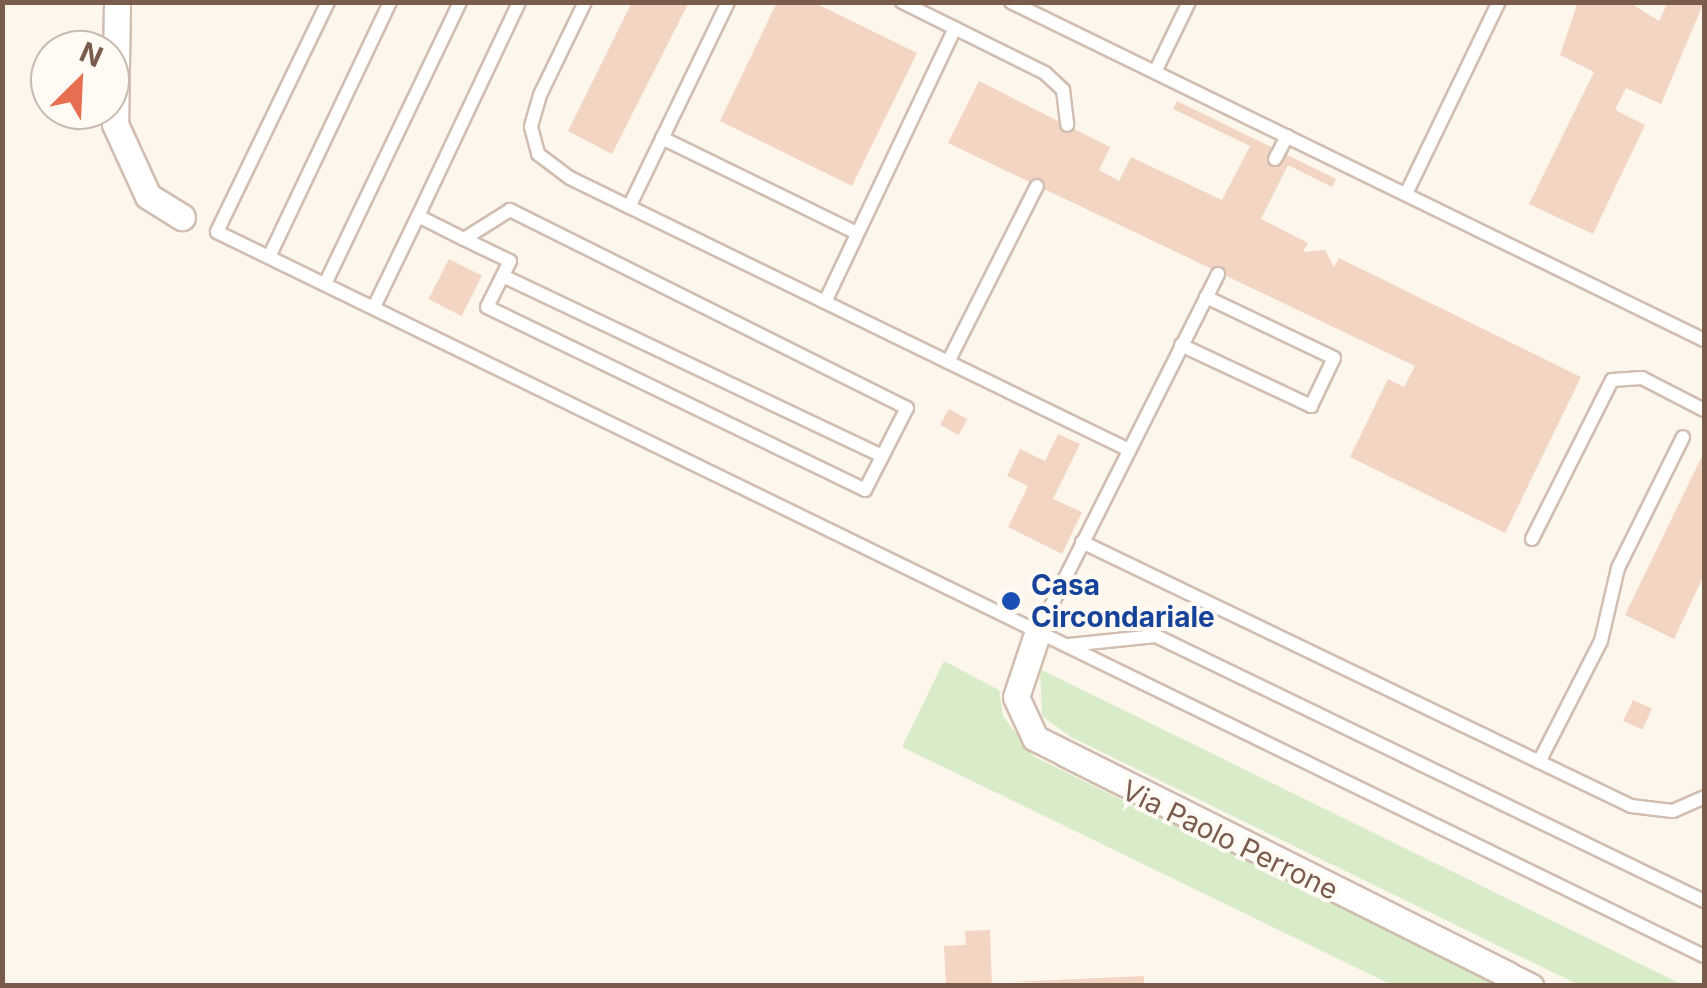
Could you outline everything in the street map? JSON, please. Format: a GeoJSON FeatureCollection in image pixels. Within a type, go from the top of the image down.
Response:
{"type":"FeatureCollection","features":[{"type":"Feature","properties":{"kind":"street"},"geometry":{"type":"LineString","coordinates":[[117,2],[115,124],[148,196],[182,217]]}},
{"type":"Feature","properties":{"kind":"street","name":"Via Paolo Perrone"},"geometry":{"type":"LineString","coordinates":[[1046,638],[1016,697],[1035,738],[1530,986]]}},
{"type":"Feature","properties":{"kind":"lane"},"geometry":{"type":"LineString","coordinates":[[328,2],[218,232],[1704,956]]}},
{"type":"Feature","properties":{"kind":"lane"},"geometry":{"type":"LineString","coordinates":[[269,256],[390,2]]}},
{"type":"Feature","properties":{"kind":"lane"},"geometry":{"type":"LineString","coordinates":[[325,284],[460,2]]}},
{"type":"Feature","properties":{"kind":"lane"},"geometry":{"type":"LineString","coordinates":[[374,307],[519,2]]}},
{"type":"Feature","properties":{"kind":"lane"},"geometry":{"type":"LineString","coordinates":[[585,2],[531,127],[538,154],[630,207],[1129,450]]}},
{"type":"Feature","properties":{"kind":"lane"},"geometry":{"type":"LineString","coordinates":[[630,207],[728,2]]}},
{"type":"Feature","properties":{"kind":"lane"},"geometry":{"type":"LineString","coordinates":[[902,2],[1046,73],[1064,90],[1068,125]]}},
{"type":"Feature","properties":{"kind":"lane"},"geometry":{"type":"LineString","coordinates":[[1012,2],[1704,340]]}},
{"type":"Feature","properties":{"kind":"lane"},"geometry":{"type":"LineString","coordinates":[[1155,72],[1188,2]]}},
{"type":"Feature","properties":{"kind":"lane"},"geometry":{"type":"LineString","coordinates":[[1406,194],[1499,2]]}},
{"type":"Feature","properties":{"kind":"lane"},"geometry":{"type":"LineString","coordinates":[[825,302],[955,28]]}},
{"type":"Feature","properties":{"kind":"lane"},"geometry":{"type":"LineString","coordinates":[[1275,159],[1287,136]]}},
{"type":"Feature","properties":{"kind":"lane"},"geometry":{"type":"LineString","coordinates":[[662,138],[857,233]]}},
{"type":"Feature","properties":{"kind":"lane"},"geometry":{"type":"LineString","coordinates":[[948,362],[1037,186]]}},
{"type":"Feature","properties":{"kind":"lane"},"geometry":{"type":"LineString","coordinates":[[418,216],[464,239],[510,261],[487,307],[865,490],[907,408],[510,210],[464,239]]}},
{"type":"Feature","properties":{"kind":"lane"},"geometry":{"type":"LineString","coordinates":[[1046,638],[1082,542],[1218,274]]}},
{"type":"Feature","properties":{"kind":"lane"},"geometry":{"type":"LineString","coordinates":[[503,276],[882,456]]}},
{"type":"Feature","properties":{"kind":"lane"},"geometry":{"type":"LineString","coordinates":[[1181,345],[1311,406],[1334,358],[1206,297]]}},
{"type":"Feature","properties":{"kind":"lane"},"geometry":{"type":"LineString","coordinates":[[1532,539],[1612,380],[1642,378],[1704,410]]}},
{"type":"Feature","properties":{"kind":"lane"},"geometry":{"type":"LineString","coordinates":[[1540,762],[1601,641],[1618,568],[1683,436]]}},
{"type":"Feature","properties":{"kind":"lane"},"geometry":{"type":"LineString","coordinates":[[1082,542],[1632,806],[1673,811],[1704,797]]}},
{"type":"Feature","properties":{"kind":"lane"},"geometry":{"type":"LineString","coordinates":[[1046,638],[1100,647],[1138,632],[1156,636],[1704,901]]}},
{"type":"Feature","properties":{"kind":"green space"},"geometry":{"type":"Polygon","coordinates":[[[944,661],[999,690],[1003,716],[1033,756],[1500,985],[1392,985],[902,747],[944,661]]]}},
{"type":"Feature","properties":{"kind":"green space"},"geometry":{"type":"Polygon","coordinates":[[[1040,669],[1683,985],[1579,985],[1071,737],[1042,716],[1040,669]]]}},
{"type":"Feature","properties":{"kind":"building"},"geometry":{"type":"Polygon","coordinates":[[[632,2],[689,2],[612,154],[568,131],[632,2]]]}},
{"type":"Feature","properties":{"kind":"building"},"geometry":{"type":"Polygon","coordinates":[[[777,2],[813,2],[917,53],[852,186],[720,121],[777,2]]]}},
{"type":"Feature","properties":{"kind":"building"},"geometry":{"type":"Polygon","coordinates":[[[1578,2],[1629,2],[1659,21],[1668,2],[1704,2],[1661,104],[1626,88],[1615,110],[1645,125],[1593,234],[1529,204],[1594,72],[1560,55],[1578,2]]]}},
{"type":"Feature","properties":{"kind":"building"},"geometry":{"type":"Polygon","coordinates":[[[979,81],[1110,147],[1099,170],[1119,181],[1131,157],[1222,200],[1250,146],[1173,109],[1177,101],[1336,179],[1332,187],[1288,165],[1261,219],[1308,243],[1303,252],[1325,250],[1334,267],[1339,258],[1581,377],[1505,533],[1350,457],[1388,379],[1404,387],[1415,366],[948,143],[979,81]]]}},
{"type":"Feature","properties":{"kind":"building"},"geometry":{"type":"Polygon","coordinates":[[[449,259],[482,276],[462,316],[429,299],[449,259]]]}},
{"type":"Feature","properties":{"kind":"building"},"geometry":{"type":"Polygon","coordinates":[[[949,409],[967,419],[959,435],[940,425],[949,409]]]}},
{"type":"Feature","properties":{"kind":"building"},"geometry":{"type":"Polygon","coordinates":[[[1058,434],[1080,444],[1053,499],[1082,512],[1062,554],[1008,527],[1028,486],[1007,476],[1020,449],[1045,461],[1058,434]]]}},
{"type":"Feature","properties":{"kind":"building"},"geometry":{"type":"Polygon","coordinates":[[[1704,452],[1704,575],[1674,639],[1625,615],[1704,452]]]}},
{"type":"Feature","properties":{"kind":"building"},"geometry":{"type":"Polygon","coordinates":[[[1633,700],[1652,709],[1642,730],[1623,721],[1633,700]]]}},
{"type":"Feature","properties":{"kind":"building"},"geometry":{"type":"Polygon","coordinates":[[[990,930],[992,986],[946,986],[944,946],[966,945],[965,931],[990,930]]]}},
{"type":"Feature","properties":{"kind":"building"},"geometry":{"type":"Polygon","coordinates":[[[1144,976],[1144,986],[1012,982],[1144,976]]]}},
{"type":"Feature","properties":{"kind":"place","name":"Casa Circondariale"},"geometry":{"type":"Point","coordinates":[1011,601]}}]}
